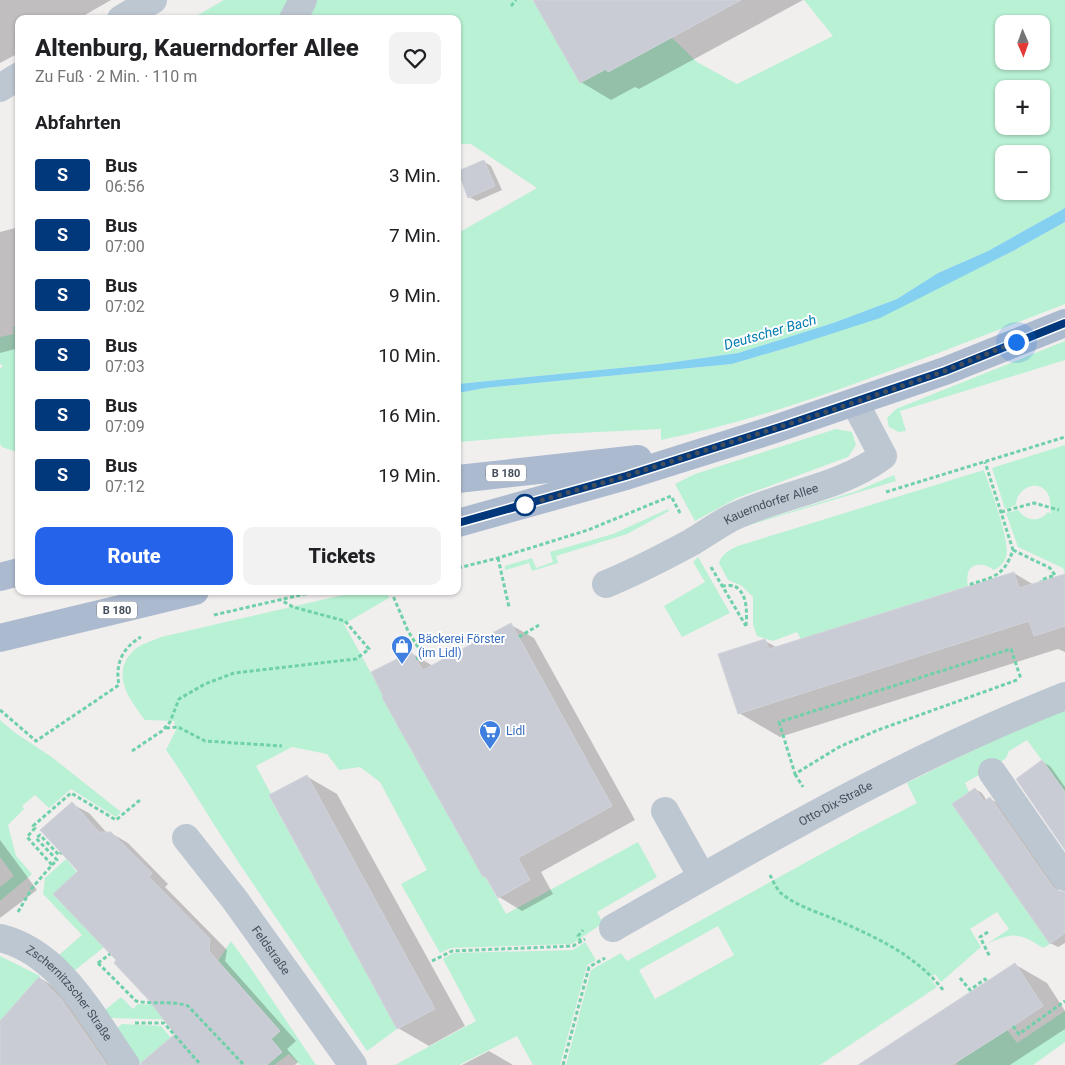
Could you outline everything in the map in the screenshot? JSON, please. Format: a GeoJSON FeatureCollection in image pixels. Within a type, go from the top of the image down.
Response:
{"type":"FeatureCollection","features":[{"type":"Feature","properties":{"kind":"main road","name":"B 180"},"geometry":{"type":"LineString","coordinates":[[461,522],[626,476],[855,402],[945,371],[1065,323]]}},
{"type":"Feature","properties":{"kind":"main road","name":"B 180"},"geometry":{"type":"LineString","coordinates":[[461,479],[696,453]]}},
{"type":"Feature","properties":{"kind":"main road"},"geometry":{"type":"LineString","coordinates":[[0,577],[15,573]]}},
{"type":"Feature","properties":{"kind":"main road","name":"B 180"},"geometry":{"type":"LineString","coordinates":[[0,638],[178,595]]}},
{"type":"Feature","properties":{"kind":"street"},"geometry":{"type":"LineString","coordinates":[[128,15],[154,0]]}},
{"type":"Feature","properties":{"kind":"street"},"geometry":{"type":"LineString","coordinates":[[295,15],[304,0]]}},
{"type":"Feature","properties":{"kind":"street"},"geometry":{"type":"LineString","coordinates":[[0,88],[15,79]]}},
{"type":"Feature","properties":{"kind":"street","name":"Kauerndorfer Allee"},"geometry":{"type":"LineString","coordinates":[[606,584],[654,563],[732,518],[869,467],[883,456],[855,402]]}},
{"type":"Feature","properties":{"kind":"street","name":"Otto-Dix-Straße"},"geometry":{"type":"LineString","coordinates":[[613,928],[868,786],[1029,710],[1065,696]]}},
{"type":"Feature","properties":{"kind":"street"},"geometry":{"type":"LineString","coordinates":[[992,772],[1065,878]]}},
{"type":"Feature","properties":{"kind":"street"},"geometry":{"type":"LineString","coordinates":[[665,811],[702,877]]}},
{"type":"Feature","properties":{"kind":"street","name":"Feldstraße"},"geometry":{"type":"LineString","coordinates":[[186,838],[235,900],[353,1065]]}},
{"type":"Feature","properties":{"kind":"street","name":"Zschernitzscher Straße"},"geometry":{"type":"LineString","coordinates":[[4,939],[32,951],[54,967],[71,986],[126,1065]]}},
{"type":"Feature","properties":{"kind":"path"},"geometry":{"type":"LineString","coordinates":[[511,6],[516,0]]}},
{"type":"Feature","properties":{"kind":"path"},"geometry":{"type":"LineString","coordinates":[[972,585],[998,576],[1013,550],[985,462]]}},
{"type":"Feature","properties":{"kind":"path"},"geometry":{"type":"LineString","coordinates":[[1001,512],[1034,503],[1059,510]]}},
{"type":"Feature","properties":{"kind":"path"},"geometry":{"type":"LineString","coordinates":[[1013,550],[1050,568],[1055,575],[1041,581]]}},
{"type":"Feature","properties":{"kind":"path"},"geometry":{"type":"LineString","coordinates":[[498,558],[509,607]]}},
{"type":"Feature","properties":{"kind":"path"},"geometry":{"type":"LineString","coordinates":[[707,560],[721,586],[746,626],[747,609],[740,592],[733,586],[721,586]]}},
{"type":"Feature","properties":{"kind":"path"},"geometry":{"type":"LineString","coordinates":[[205,617],[301,595]]}},
{"type":"Feature","properties":{"kind":"path"},"geometry":{"type":"LineString","coordinates":[[393,595],[408,631],[422,655],[416,659]]}},
{"type":"Feature","properties":{"kind":"path"},"geometry":{"type":"LineString","coordinates":[[132,751],[165,728],[170,722],[179,699],[205,684],[234,674],[356,659],[369,649],[345,621],[293,607],[280,600]]}},
{"type":"Feature","properties":{"kind":"path"},"geometry":{"type":"LineString","coordinates":[[519,637],[539,625]]}},
{"type":"Feature","properties":{"kind":"path"},"geometry":{"type":"LineString","coordinates":[[0,710],[36,741],[118,685],[117,674],[120,659],[125,650],[133,642],[147,634]]}},
{"type":"Feature","properties":{"kind":"path"},"geometry":{"type":"LineString","coordinates":[[1020,679],[1011,648],[779,722],[795,774],[839,747],[878,730],[1029,676]]}},
{"type":"Feature","properties":{"kind":"path"},"geometry":{"type":"LineString","coordinates":[[165,728],[178,727],[205,741],[282,746]]}},
{"type":"Feature","properties":{"kind":"path"},"geometry":{"type":"LineString","coordinates":[[52,866],[27,837],[35,828],[33,826],[70,793],[116,820],[140,800]]}},
{"type":"Feature","properties":{"kind":"path"},"geometry":{"type":"LineString","coordinates":[[4,939],[32,888],[57,860],[36,838],[40,835],[59,855],[61,853]]}},
{"type":"Feature","properties":{"kind":"path"},"geometry":{"type":"LineString","coordinates":[[754,848],[781,893],[806,907],[873,937],[908,957],[930,974],[943,990]]}},
{"type":"Feature","properties":{"kind":"path"},"geometry":{"type":"LineString","coordinates":[[988,932],[980,937],[990,957]]}},
{"type":"Feature","properties":{"kind":"path"},"geometry":{"type":"LineString","coordinates":[[432,961],[452,951],[573,946],[579,943]]}},
{"type":"Feature","properties":{"kind":"path"},"geometry":{"type":"LineString","coordinates":[[94,966],[110,954]]}},
{"type":"Feature","properties":{"kind":"path"},"geometry":{"type":"LineString","coordinates":[[98,963],[136,1001],[181,1003],[188,1006],[244,1065]]}},
{"type":"Feature","properties":{"kind":"path"},"geometry":{"type":"LineString","coordinates":[[563,1065],[589,967],[595,964]]}},
{"type":"Feature","properties":{"kind":"path"},"geometry":{"type":"LineString","coordinates":[[960,978],[970,990],[985,979],[987,982]]}},
{"type":"Feature","properties":{"kind":"path"},"geometry":{"type":"LineString","coordinates":[[1012,1026],[1019,1034],[1065,1001]]}},
{"type":"Feature","properties":{"kind":"path"},"geometry":{"type":"LineString","coordinates":[[101,1029],[121,1022],[164,1023],[200,1064]]}},
{"type":"Feature","properties":{"kind":"green space"},"geometry":{"type":"Polygon","coordinates":[[[224,0],[290,0],[282,15],[198,15],[224,0]]]}},
{"type":"Feature","properties":{"kind":"green space"},"geometry":{"type":"Polygon","coordinates":[[[317,0],[531,0],[535,2],[580,83],[606,69],[608,72],[648,51],[669,35],[697,62],[737,84],[833,36],[804,0],[1065,0],[1065,208],[988,251],[938,273],[897,299],[833,323],[738,353],[660,364],[461,384],[461,231],[537,188],[471,144],[461,144],[461,15],[308,15],[317,0]]]}},
{"type":"Feature","properties":{"kind":"green space"},"geometry":{"type":"Polygon","coordinates":[[[1065,222],[1065,304],[887,372],[812,398],[763,414],[661,440],[661,429],[556,434],[461,442],[461,392],[485,388],[732,364],[800,344],[880,317],[1013,251],[1065,222]]]}},
{"type":"Feature","properties":{"kind":"green space"},"geometry":{"type":"Polygon","coordinates":[[[13,327],[15,327],[15,452],[2,447],[0,444],[0,369],[3,366],[0,364],[0,337],[14,334],[13,327]]]}},
{"type":"Feature","properties":{"kind":"green space"},"geometry":{"type":"Polygon","coordinates":[[[1065,341],[1065,360],[900,411],[906,431],[899,432],[889,427],[887,418],[896,409],[1065,341]]]}},
{"type":"Feature","properties":{"kind":"green space"},"geometry":{"type":"Polygon","coordinates":[[[836,429],[852,432],[856,445],[848,457],[737,498],[695,521],[675,484],[695,474],[836,429]]]}},
{"type":"Feature","properties":{"kind":"green space"},"geometry":{"type":"Polygon","coordinates":[[[1065,445],[1065,574],[1063,568],[1018,547],[1006,513],[1018,510],[1021,514],[1033,519],[1041,518],[1048,512],[1051,514],[1048,494],[1039,486],[1028,487],[1020,494],[1016,505],[1005,509],[992,468],[1065,445]]]}},
{"type":"Feature","properties":{"kind":"green space"},"geometry":{"type":"Polygon","coordinates":[[[984,470],[1006,540],[1006,557],[999,567],[993,570],[987,566],[976,565],[968,573],[968,586],[801,639],[797,632],[773,641],[757,636],[753,625],[753,597],[742,586],[728,580],[719,563],[728,551],[741,545],[984,470]]]}},
{"type":"Feature","properties":{"kind":"green space"},"geometry":{"type":"Polygon","coordinates":[[[894,475],[896,481],[743,527],[857,491],[894,475]]]}},
{"type":"Feature","properties":{"kind":"green space"},"geometry":{"type":"Polygon","coordinates":[[[668,509],[669,511],[627,534],[556,556],[558,563],[532,571],[529,563],[505,570],[505,566],[532,558],[536,568],[553,562],[550,552],[613,534],[668,509]]]}},
{"type":"Feature","properties":{"kind":"green space"},"geometry":{"type":"Polygon","coordinates":[[[698,557],[730,613],[682,637],[664,606],[705,582],[693,562],[698,557]]]}},
{"type":"Feature","properties":{"kind":"green space"},"geometry":{"type":"Polygon","coordinates":[[[343,595],[388,595],[389,598],[344,624],[383,695],[382,697],[483,877],[485,876],[506,914],[638,842],[657,877],[597,912],[603,923],[572,944],[451,948],[440,953],[401,884],[427,870],[380,782],[360,767],[339,770],[327,754],[292,747],[256,766],[271,794],[269,796],[397,1029],[367,1051],[240,864],[166,750],[176,730],[174,721],[145,720],[129,696],[123,678],[126,660],[136,649],[161,637],[343,595]]]}},
{"type":"Feature","properties":{"kind":"green space"},"geometry":{"type":"Polygon","coordinates":[[[1065,709],[1065,792],[1027,740],[1009,751],[1006,758],[1001,762],[965,783],[969,792],[952,804],[1050,944],[1043,948],[1027,939],[1010,936],[987,944],[1009,929],[997,912],[970,929],[981,947],[941,982],[935,974],[929,978],[937,987],[820,1065],[566,1065],[591,970],[621,953],[627,961],[917,803],[907,783],[994,740],[1065,709]],[[718,926],[639,970],[655,999],[734,955],[718,926]]]}},
{"type":"Feature","properties":{"kind":"green space"},"geometry":{"type":"Polygon","coordinates":[[[0,720],[14,732],[53,758],[121,812],[116,817],[71,789],[49,808],[35,795],[22,806],[24,809],[8,825],[16,856],[32,874],[0,901],[0,887],[14,876],[0,857],[0,720]]]}},
{"type":"Feature","properties":{"kind":"green space"},"geometry":{"type":"Polygon","coordinates":[[[66,859],[77,872],[53,894],[104,947],[74,971],[59,955],[82,935],[43,894],[45,878],[66,859]]]}},
{"type":"Feature","properties":{"kind":"green space"},"geometry":{"type":"Polygon","coordinates":[[[231,941],[316,1065],[300,1065],[289,1054],[274,1065],[252,1065],[249,1059],[280,1031],[218,961],[231,941]]]}},
{"type":"Feature","properties":{"kind":"green space"},"geometry":{"type":"Polygon","coordinates":[[[585,942],[596,960],[587,965],[560,1065],[533,1065],[517,1036],[459,1065],[395,1065],[476,1021],[443,959],[453,953],[573,950],[585,942]]]}},
{"type":"Feature","properties":{"kind":"green space"},"geometry":{"type":"Polygon","coordinates":[[[0,956],[40,976],[14,1005],[38,1028],[0,1027],[0,956]]]}},
{"type":"Feature","properties":{"kind":"green space"},"geometry":{"type":"Polygon","coordinates":[[[121,997],[133,1009],[138,1004],[178,1006],[182,1020],[111,1018],[105,1010],[121,997]]]}},
{"type":"Feature","properties":{"kind":"green space"},"geometry":{"type":"Polygon","coordinates":[[[1065,1011],[1065,1042],[1033,1065],[958,1065],[956,1062],[1007,1030],[1017,1043],[1065,1011]]]}},
{"type":"Feature","properties":{"kind":"green space"},"geometry":{"type":"Polygon","coordinates":[[[122,1024],[161,1026],[171,1038],[140,1063],[117,1028],[122,1024]]]}},
{"type":"Feature","properties":{"kind":"water"},"geometry":{"type":"Polygon","coordinates":[[[1065,208],[1065,222],[1013,251],[880,318],[800,344],[732,364],[485,388],[461,392],[461,384],[660,364],[738,353],[833,323],[897,299],[938,273],[988,251],[1065,208]]]}},
{"type":"Feature","properties":{"kind":"building"},"geometry":{"type":"Polygon","coordinates":[[[533,0],[741,0],[608,72],[606,69],[580,83],[533,0]]]}},
{"type":"Feature","properties":{"kind":"building"},"geometry":{"type":"Polygon","coordinates":[[[484,160],[495,186],[468,198],[461,179],[461,170],[484,160]]]}},
{"type":"Feature","properties":{"kind":"building"},"geometry":{"type":"Polygon","coordinates":[[[1014,572],[1019,588],[1065,574],[1065,626],[1034,636],[1029,621],[738,714],[718,654],[765,639],[769,649],[1014,572]]]}},
{"type":"Feature","properties":{"kind":"building"},"geometry":{"type":"Polygon","coordinates":[[[511,623],[612,806],[518,858],[530,880],[498,898],[485,876],[483,877],[399,728],[371,672],[411,652],[423,670],[511,623]]]}},
{"type":"Feature","properties":{"kind":"building"},"geometry":{"type":"Polygon","coordinates":[[[1042,760],[1065,792],[1065,850],[1016,779],[1042,760]]]}},
{"type":"Feature","properties":{"kind":"building"},"geometry":{"type":"Polygon","coordinates":[[[307,775],[435,1009],[397,1029],[269,795],[307,775]]]}},
{"type":"Feature","properties":{"kind":"building"},"geometry":{"type":"Polygon","coordinates":[[[975,788],[984,801],[990,797],[1052,886],[1058,891],[1065,892],[1065,933],[1050,944],[952,804],[975,788]]]}},
{"type":"Feature","properties":{"kind":"building"},"geometry":{"type":"Polygon","coordinates":[[[72,802],[99,832],[111,832],[152,873],[149,877],[210,939],[209,951],[280,1031],[271,1039],[282,1052],[267,1065],[141,1065],[175,1034],[146,997],[114,963],[116,960],[53,894],[78,871],[40,830],[72,802]]]}},
{"type":"Feature","properties":{"kind":"building"},"geometry":{"type":"Polygon","coordinates":[[[1015,963],[1043,1006],[1007,1030],[952,1065],[858,1065],[1015,963]]]}},
{"type":"Feature","properties":{"kind":"building"},"geometry":{"type":"Polygon","coordinates":[[[39,977],[61,999],[107,1065],[0,1065],[0,1021],[39,977]]]}},
{"type":"Feature","properties":{"kind":"bus line","name":"S"},"geometry":{"type":"LineString","coordinates":[[461,522],[626,476],[786,425],[945,371],[1065,323]]}},
{"type":"Feature","properties":{"kind":"place","name":"Bäckerei Förster (im Lidl)"},"geometry":{"type":"Point","coordinates":[402,665]}},
{"type":"Feature","properties":{"kind":"place","name":"Lidl"},"geometry":{"type":"Point","coordinates":[490,750]}},
{"type":"Feature","properties":{"kind":"route"},"geometry":{"type":"LineString","coordinates":[[525,505],[626,476],[769,431],[945,371],[1016,342]]}},
{"type":"Feature","properties":{"kind":"water label","name":"Deutscher Bach"},"geometry":{"type":"Point","coordinates":[770,332]}}]}
